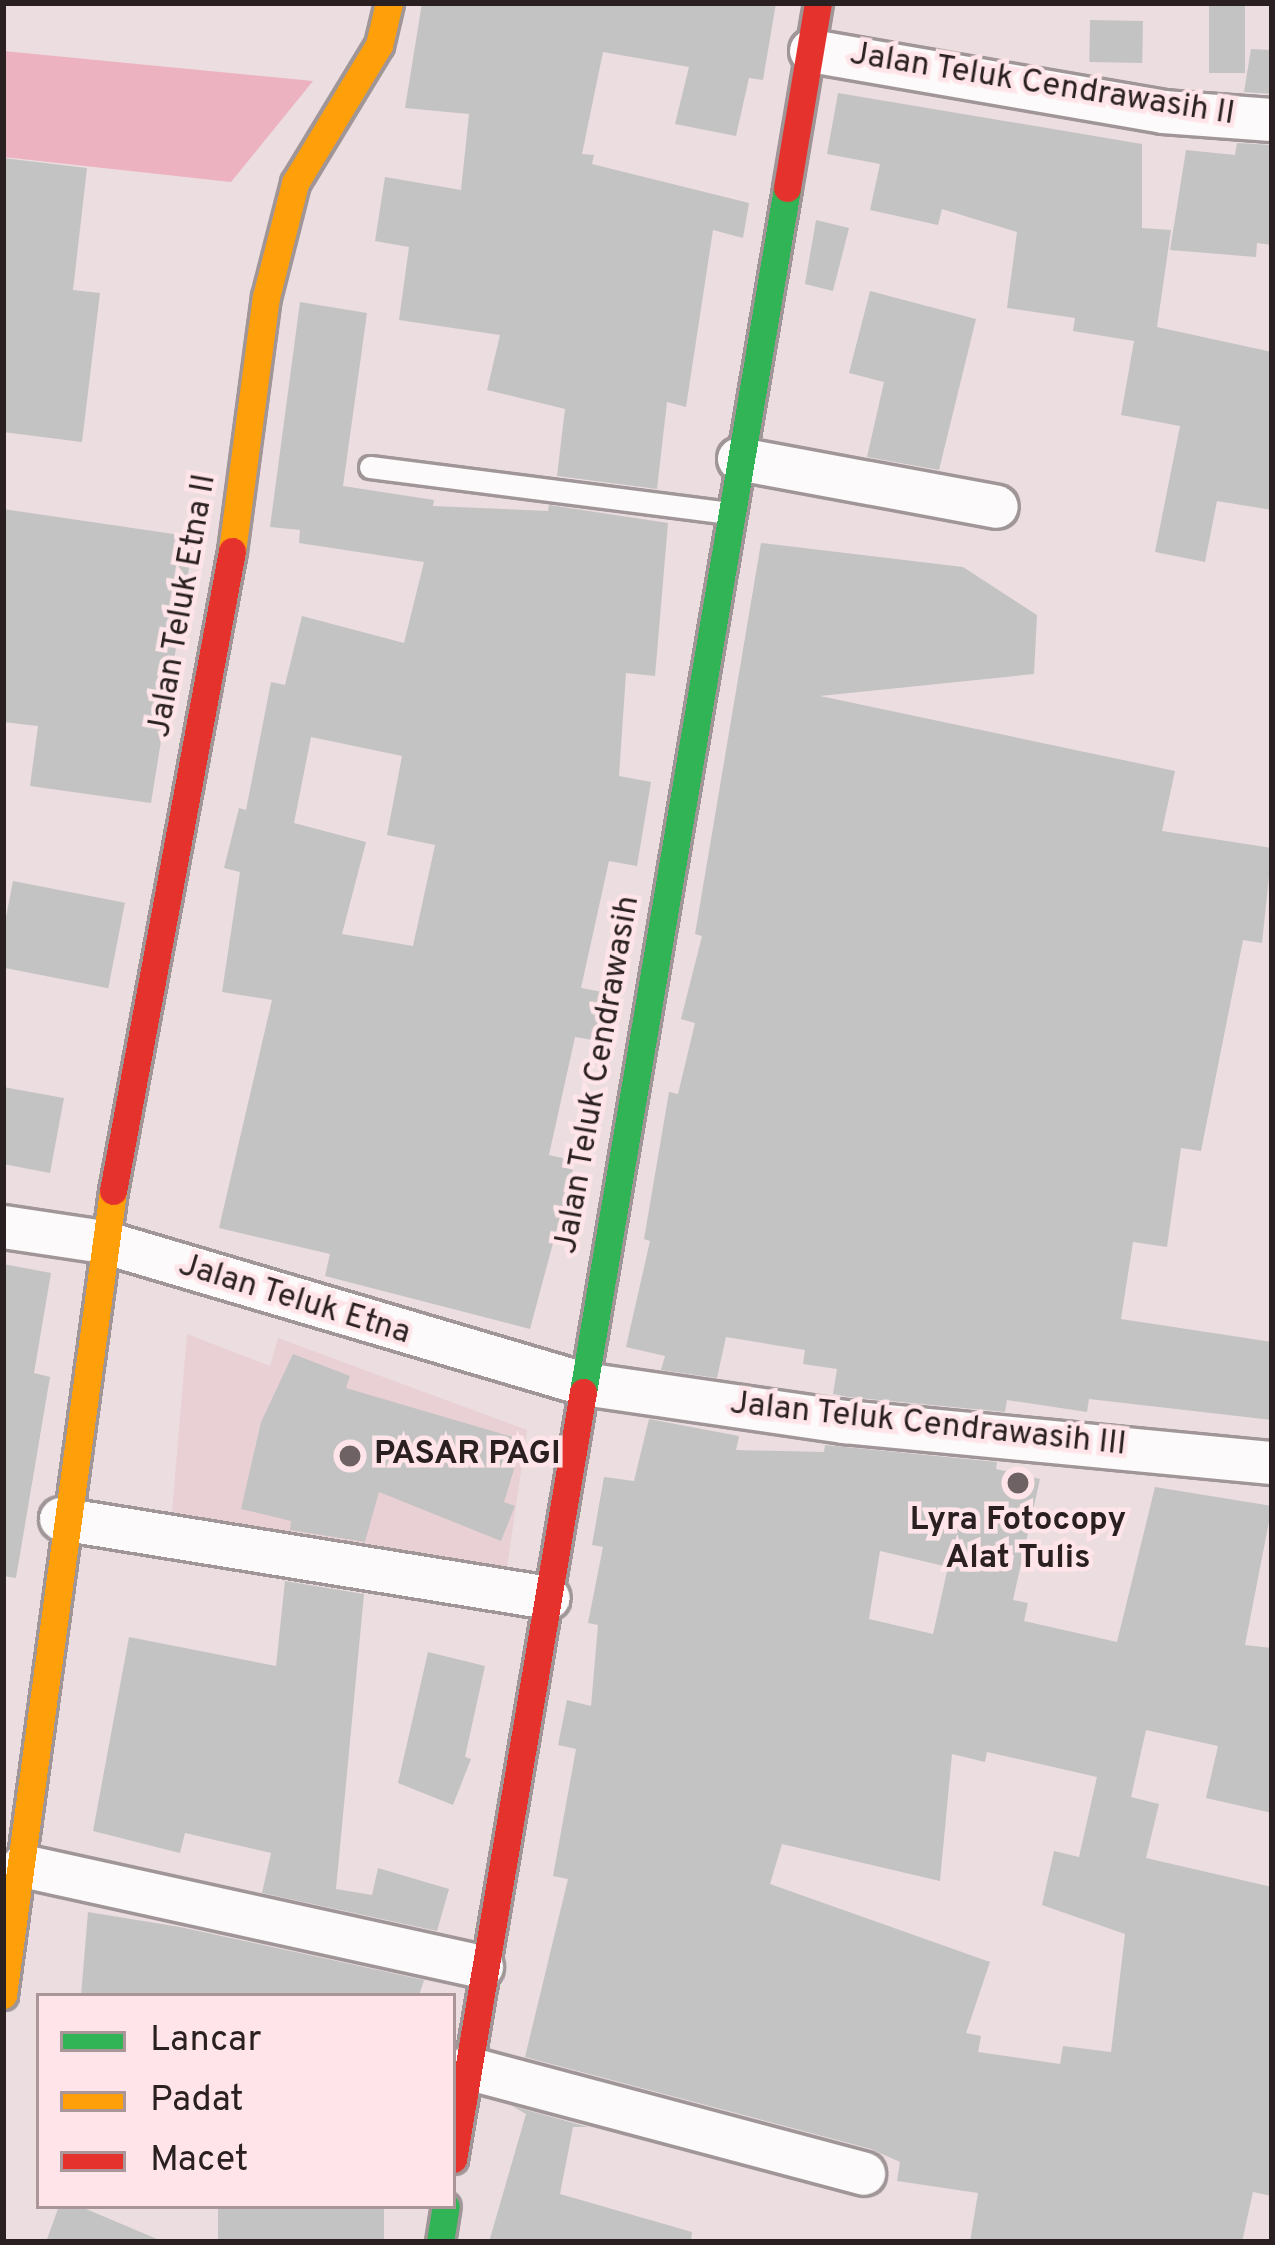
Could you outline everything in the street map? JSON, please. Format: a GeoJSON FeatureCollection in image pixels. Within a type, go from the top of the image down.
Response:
{"type":"FeatureCollection","features":[{"type":"Feature","properties":{"kind":"street","name":"Jalan Teluk Etna II"},"geometry":{"type":"LineString","coordinates":[[3,1995],[23,1866],[62,1519],[104,1242],[229,574],[266,297],[295,183],[379,45],[389,3]]}},
{"type":"Feature","properties":{"kind":"street","name":"Jalan Teluk Cendrawasih"},"geometry":{"type":"LineString","coordinates":[[456,2140],[818,3]]}},
{"type":"Feature","properties":{"kind":"street","name":"Jalan Teluk Cendrawasih II"},"geometry":{"type":"LineString","coordinates":[[811,51],[1163,112],[1272,120]]}},
{"type":"Feature","properties":{"kind":"street"},"geometry":{"type":"LineString","coordinates":[[739,459],[998,507]]}},
{"type":"Feature","properties":{"kind":"street","name":"Jalan Teluk Etna"},"geometry":{"type":"LineString","coordinates":[[3,1227],[104,1242],[584,1384]]}},
{"type":"Feature","properties":{"kind":"street","name":"Jalan Teluk Cendrawasih III"},"geometry":{"type":"LineString","coordinates":[[584,1384],[845,1422],[1272,1463]]}},
{"type":"Feature","properties":{"kind":"street"},"geometry":{"type":"LineString","coordinates":[[62,1519],[549,1598]]}},
{"type":"Feature","properties":{"kind":"street"},"geometry":{"type":"LineString","coordinates":[[23,1866],[482,1967]]}},
{"type":"Feature","properties":{"kind":"street"},"geometry":{"type":"LineString","coordinates":[[467,2068],[864,2174]]}},
{"type":"Feature","properties":{"kind":"street"},"geometry":{"type":"LineString","coordinates":[[440,2242],[446,2209]]}},
{"type":"Feature","properties":{"kind":"lane"},"geometry":{"type":"LineString","coordinates":[[370,466],[730,513]]}},
{"type":"Feature","properties":{"kind":"shaded area"},"geometry":{"type":"Polygon","coordinates":[[[3,51],[313,81],[231,182],[3,157],[3,51]]]}},
{"type":"Feature","properties":{"kind":"shaded area","name":"PASAR PAGI"},"geometry":{"type":"Polygon","coordinates":[[[187,1334],[270,1366],[278,1338],[527,1430],[506,1574],[171,1524],[187,1334]]]}},
{"type":"Feature","properties":{"kind":"building"},"geometry":{"type":"Polygon","coordinates":[[[422,3],[776,3],[763,80],[749,78],[736,136],[675,124],[689,67],[603,52],[582,154],[594,155],[592,164],[749,203],[743,238],[713,230],[686,407],[667,402],[657,489],[557,476],[565,409],[487,390],[500,335],[399,320],[409,247],[375,241],[385,177],[461,190],[469,114],[405,108],[422,3]]]}},
{"type":"Feature","properties":{"kind":"building"},"geometry":{"type":"Polygon","coordinates":[[[1209,3],[1245,3],[1245,73],[1209,73],[1209,3]]]}},
{"type":"Feature","properties":{"kind":"building"},"geometry":{"type":"Polygon","coordinates":[[[1090,20],[1143,21],[1142,63],[1089,62],[1090,20]]]}},
{"type":"Feature","properties":{"kind":"building"},"geometry":{"type":"Polygon","coordinates":[[[1251,49],[1272,50],[1272,94],[1244,92],[1251,49]]]}},
{"type":"Feature","properties":{"kind":"building"},"geometry":{"type":"Polygon","coordinates":[[[838,93],[1142,144],[1142,228],[1171,230],[1157,327],[1272,352],[1272,510],[1217,501],[1205,562],[1155,552],[1180,426],[1121,415],[1134,341],[1073,331],[1075,318],[1007,308],[1017,232],[942,209],[938,225],[870,210],[880,164],[827,154],[838,93]]]}},
{"type":"Feature","properties":{"kind":"building"},"geometry":{"type":"Polygon","coordinates":[[[1237,143],[1272,145],[1272,245],[1257,243],[1256,257],[1170,250],[1186,150],[1235,155],[1237,143]]]}},
{"type":"Feature","properties":{"kind":"building"},"geometry":{"type":"Polygon","coordinates":[[[3,158],[87,168],[73,290],[100,293],[82,442],[3,432],[3,158]]]}},
{"type":"Feature","properties":{"kind":"building"},"geometry":{"type":"Polygon","coordinates":[[[816,220],[849,228],[833,291],[805,284],[816,220]]]}},
{"type":"Feature","properties":{"kind":"building"},"geometry":{"type":"Polygon","coordinates":[[[870,291],[976,319],[939,470],[867,457],[884,382],[849,373],[870,291]]]}},
{"type":"Feature","properties":{"kind":"building"},"geometry":{"type":"Polygon","coordinates":[[[300,302],[367,313],[343,486],[434,500],[433,506],[548,511],[549,505],[668,523],[655,676],[626,673],[619,776],[651,782],[637,866],[609,861],[581,988],[613,994],[605,1042],[575,1037],[549,1155],[575,1161],[530,1329],[325,1276],[330,1254],[219,1228],[272,1000],[222,992],[240,872],[224,868],[239,808],[246,810],[271,682],[285,685],[302,616],[404,643],[424,562],[299,543],[300,530],[270,527],[300,302]],[[311,737],[294,823],[366,842],[342,934],[413,946],[435,845],[387,835],[402,756],[311,737]]]}},
{"type":"Feature","properties":{"kind":"building"},"geometry":{"type":"Polygon","coordinates":[[[3,509],[194,537],[151,803],[30,786],[38,726],[3,722],[3,509]]]}},
{"type":"Feature","properties":{"kind":"building"},"geometry":{"type":"Polygon","coordinates":[[[761,543],[963,567],[1037,615],[1034,674],[820,696],[1175,771],[1162,831],[1272,848],[1262,943],[1243,940],[1201,1151],[1181,1148],[1167,1247],[1133,1242],[1121,1319],[1272,1342],[1272,1420],[1089,1399],[1087,1412],[1007,1400],[1005,1412],[848,1397],[833,1394],[837,1369],[803,1364],[805,1350],[726,1337],[717,1378],[661,1370],[665,1356],[626,1347],[650,1241],[644,1239],[669,1092],[678,1094],[695,1023],[681,1019],[702,936],[695,934],[761,543]]]}},
{"type":"Feature","properties":{"kind":"building"},"geometry":{"type":"Polygon","coordinates":[[[13,881],[125,903],[108,988],[3,968],[3,932],[13,881]]]}},
{"type":"Feature","properties":{"kind":"building"},"geometry":{"type":"Polygon","coordinates":[[[3,1087],[64,1098],[50,1173],[3,1164],[3,1087]]]}},
{"type":"Feature","properties":{"kind":"building"},"geometry":{"type":"Polygon","coordinates":[[[3,1264],[51,1273],[34,1373],[50,1377],[16,1578],[3,1576],[3,1264]]]}},
{"type":"Feature","properties":{"kind":"building"},"geometry":{"type":"Polygon","coordinates":[[[293,1354],[350,1376],[346,1388],[523,1440],[504,1502],[515,1506],[501,1541],[379,1492],[365,1542],[290,1530],[291,1521],[241,1509],[261,1422],[293,1354]]]}},
{"type":"Feature","properties":{"kind":"building"},"geometry":{"type":"Polygon","coordinates":[[[649,1419],[739,1436],[736,1450],[824,1452],[825,1445],[997,1462],[996,1469],[1040,1479],[1013,1600],[1028,1603],[1024,1621],[1117,1642],[1155,1487],[1272,1506],[1245,1645],[1272,1648],[1272,1813],[1206,1798],[1218,1746],[1146,1730],[1131,1797],[1159,1804],[1146,1858],[1272,1887],[1272,2196],[1253,2192],[1242,2242],[970,2242],[978,2193],[897,2181],[900,2162],[871,2149],[525,2057],[568,1879],[553,1876],[576,1749],[558,1745],[567,1700],[591,1706],[598,1625],[588,1623],[603,1547],[592,1545],[604,1477],[634,1481],[649,1419]],[[880,1551],[869,1619],[933,1634],[948,1567],[880,1551]],[[987,1752],[985,1762],[952,1754],[940,1881],[782,1844],[770,1884],[990,1962],[966,2033],[981,2036],[978,2052],[1060,2064],[1063,2046],[1111,2052],[1125,1934],[1042,1905],[1054,1851],[1079,1857],[1097,1777],[987,1752]]]}},
{"type":"Feature","properties":{"kind":"building"},"geometry":{"type":"Polygon","coordinates":[[[285,1581],[364,1594],[336,1889],[372,1895],[378,1868],[449,1889],[437,1931],[262,1893],[271,1853],[185,1833],[180,1853],[93,1831],[129,1637],[276,1666],[285,1581]]]}},
{"type":"Feature","properties":{"kind":"building"},"geometry":{"type":"Polygon","coordinates":[[[428,1652],[485,1666],[465,1757],[471,1759],[453,1805],[398,1783],[428,1652]]]}},
{"type":"Feature","properties":{"kind":"building"},"geometry":{"type":"Polygon","coordinates":[[[88,1912],[424,1980],[420,1993],[81,1993],[88,1912]]]}},
{"type":"Feature","properties":{"kind":"building"},"geometry":{"type":"Polygon","coordinates":[[[512,2106],[588,2127],[573,2127],[560,2194],[692,2232],[691,2242],[489,2242],[526,2114],[512,2106]]]}},
{"type":"Feature","properties":{"kind":"building"},"geometry":{"type":"Polygon","coordinates":[[[58,2209],[86,2209],[164,2242],[46,2242],[58,2209]]]}},
{"type":"Feature","properties":{"kind":"building"},"geometry":{"type":"Polygon","coordinates":[[[218,2209],[384,2209],[384,2242],[218,2242],[218,2209]]]}},
{"type":"Feature","properties":{"kind":"traffic: fast"},"geometry":{"type":"LineString","coordinates":[[583,1392],[787,188]]}},
{"type":"Feature","properties":{"kind":"traffic: fast"},"geometry":{"type":"LineString","coordinates":[[440,2242],[446,2209]]}},
{"type":"Feature","properties":{"kind":"traffic: slow"},"geometry":{"type":"LineString","coordinates":[[232,551],[266,297],[295,183],[379,45],[389,3]]}},
{"type":"Feature","properties":{"kind":"traffic: slow"},"geometry":{"type":"LineString","coordinates":[[3,1995],[113,1191]]}},
{"type":"Feature","properties":{"kind":"traffic: jam"},"geometry":{"type":"LineString","coordinates":[[787,188],[818,3]]}},
{"type":"Feature","properties":{"kind":"traffic: jam"},"geometry":{"type":"LineString","coordinates":[[113,1191],[232,551]]}},
{"type":"Feature","properties":{"kind":"traffic: jam"},"geometry":{"type":"LineString","coordinates":[[456,2141],[583,1392]]}},
{"type":"Feature","properties":{"kind":"place","name":"PASAR PAGI"},"geometry":{"type":"Point","coordinates":[350,1456]}},
{"type":"Feature","properties":{"kind":"place","name":"Lyra Fotocopy Alat Tulis"},"geometry":{"type":"Point","coordinates":[1018,1483]}}]}
